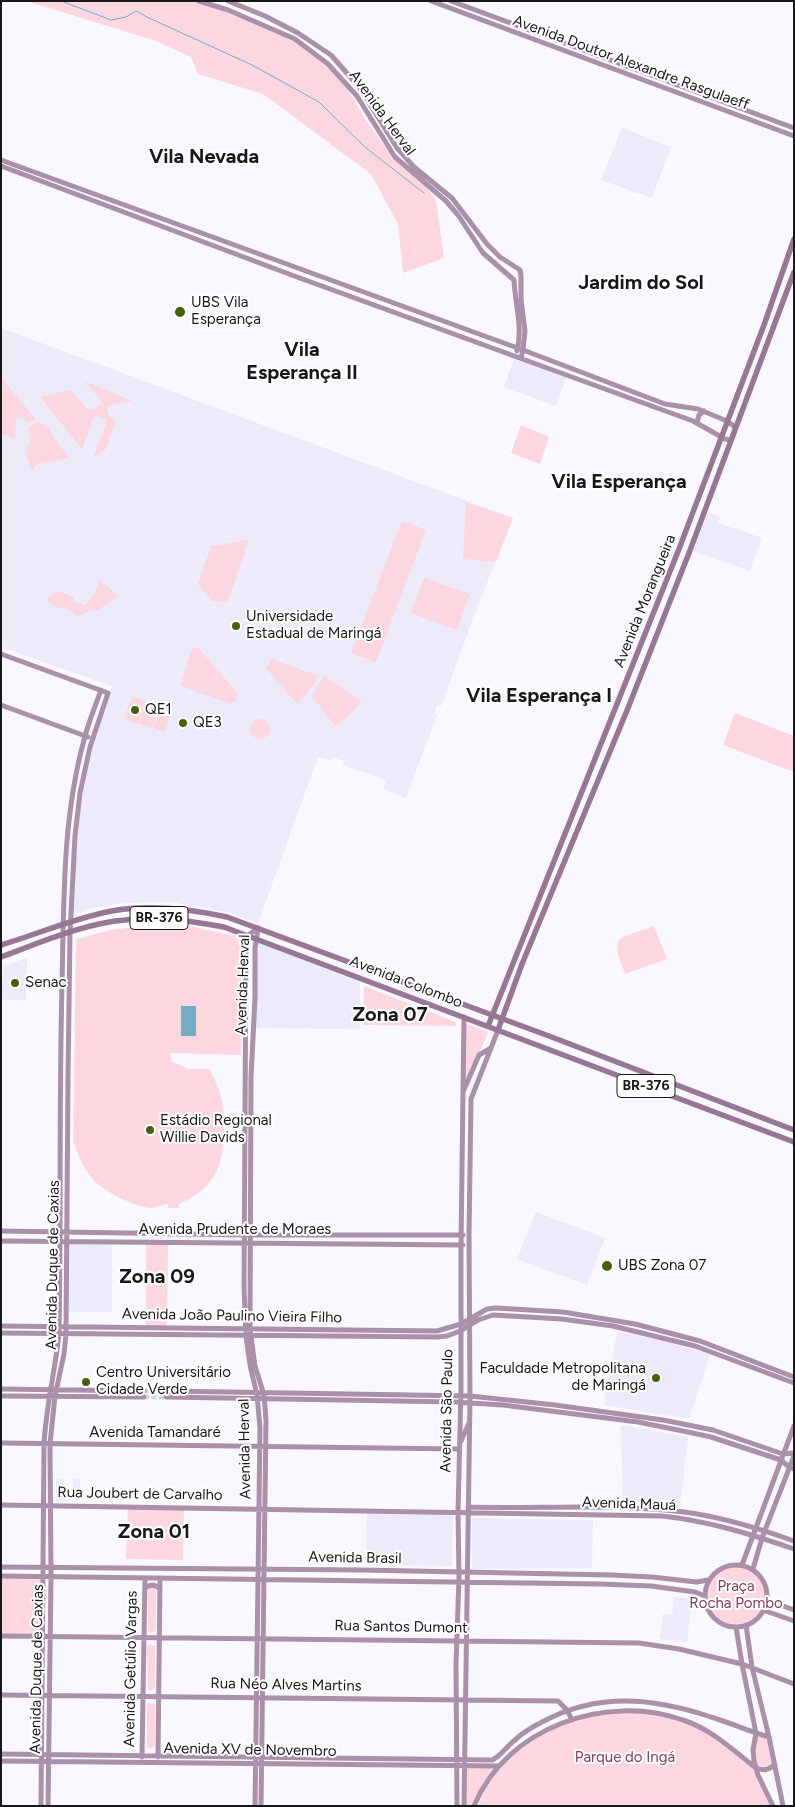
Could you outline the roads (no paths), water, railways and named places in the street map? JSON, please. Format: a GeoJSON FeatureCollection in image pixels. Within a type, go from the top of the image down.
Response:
{"type":"FeatureCollection","features":[{"type":"Feature","properties":{"kind":"main road","name":"Avenida Herval"},"geometry":{"type":"LineString","coordinates":[[199,1],[228,10],[294,39],[328,64],[357,96],[395,157],[446,201],[458,215],[484,254],[514,280],[521,350]]}},
{"type":"Feature","properties":{"kind":"main road","name":"Avenida Herval"},"geometry":{"type":"LineString","coordinates":[[228,1],[265,16],[298,33],[332,55],[360,88],[397,148],[414,166],[452,198],[487,244],[520,270],[520,299],[525,331],[521,350]]}},
{"type":"Feature","properties":{"kind":"main road","name":"Avenida Doutor Alexandre Rasgulaeff"},"geometry":{"type":"LineString","coordinates":[[431,1],[794,136]]}},
{"type":"Feature","properties":{"kind":"main road","name":"Avenida Doutor Alexandre Rasgulaeff"},"geometry":{"type":"LineString","coordinates":[[452,1],[794,128]]}},
{"type":"Feature","properties":{"kind":"main road"},"geometry":{"type":"LineString","coordinates":[[1,160],[665,404],[704,411],[727,421],[735,427]]}},
{"type":"Feature","properties":{"kind":"main road"},"geometry":{"type":"LineString","coordinates":[[1,166],[697,422],[721,437],[730,440]]}},
{"type":"Feature","properties":{"kind":"main road","name":"Avenida Morangueira"},"geometry":{"type":"LineString","coordinates":[[488,1026],[606,735],[762,332],[794,238]]}},
{"type":"Feature","properties":{"kind":"main road","name":"Avenida Morangueira"},"geometry":{"type":"LineString","coordinates":[[498,1030],[522,964],[689,553],[794,272]]}},
{"type":"Feature","properties":{"kind":"main road"},"geometry":{"type":"LineString","coordinates":[[518,357],[521,350]]}},
{"type":"Feature","properties":{"kind":"main road"},"geometry":{"type":"LineString","coordinates":[[619,394],[624,392],[625,388]]}},
{"type":"Feature","properties":{"kind":"main road"},"geometry":{"type":"LineString","coordinates":[[697,422],[699,415],[704,411]]}},
{"type":"Feature","properties":{"kind":"main road"},"geometry":{"type":"LineString","coordinates":[[711,464],[714,471]]}},
{"type":"Feature","properties":{"kind":"main road"},"geometry":{"type":"LineString","coordinates":[[1,654],[101,690]]}},
{"type":"Feature","properties":{"kind":"main road","name":"Avenida Duque de Caxias"},"geometry":{"type":"LineString","coordinates":[[41,1806],[44,1444],[49,1393],[55,1367],[59,1334],[60,1018],[67,837],[75,782],[85,736],[101,690],[108,693],[92,738],[84,772],[75,836],[70,933],[66,1334],[64,1354],[55,1396],[50,1444],[51,1577],[48,1806]]}},
{"type":"Feature","properties":{"kind":"main road"},"geometry":{"type":"LineString","coordinates":[[1,705],[92,738]]}},
{"type":"Feature","properties":{"kind":"main road"},"geometry":{"type":"LineString","coordinates":[[75,782],[84,772]]}},
{"type":"Feature","properties":{"kind":"main road","name":"Avenida Colombo"},"geometry":{"type":"LineString","coordinates":[[1,945],[63,924],[114,911],[176,908],[227,917],[549,1036],[794,1130]]}},
{"type":"Feature","properties":{"kind":"main road","name":"Avenida Colombo"},"geometry":{"type":"LineString","coordinates":[[1,957],[63,935],[124,920],[175,919],[224,927],[794,1142]]}},
{"type":"Feature","properties":{"kind":"main road","name":"Avenida Herval"},"geometry":{"type":"LineString","coordinates":[[255,1806],[262,1722],[264,1579],[264,1532],[259,1478],[266,1420],[263,1391],[256,1370],[248,1329],[244,1287],[243,1234],[247,936],[258,928]]}},
{"type":"Feature","properties":{"kind":"main road","name":"Avenida Herval"},"geometry":{"type":"LineString","coordinates":[[248,1329],[252,1159],[251,1077],[256,938],[258,928]]}},
{"type":"Feature","properties":{"kind":"main road"},"geometry":{"type":"LineString","coordinates":[[13,942],[16,952]]}},
{"type":"Feature","properties":{"kind":"main road"},"geometry":{"type":"LineString","coordinates":[[331,967],[335,957]]}},
{"type":"Feature","properties":{"kind":"main road"},"geometry":{"type":"LineString","coordinates":[[338,970],[342,960]]}},
{"type":"Feature","properties":{"kind":"main road"},"geometry":{"type":"LineString","coordinates":[[61,998],[69,988]]}},
{"type":"Feature","properties":{"kind":"main road"},"geometry":{"type":"LineString","coordinates":[[246,989],[255,998]]}},
{"type":"Feature","properties":{"kind":"main road"},"geometry":{"type":"LineString","coordinates":[[430,1004],[434,994]]}},
{"type":"Feature","properties":{"kind":"main road"},"geometry":{"type":"LineString","coordinates":[[464,1017],[465,1005]]}},
{"type":"Feature","properties":{"kind":"main road","name":"Avenida São Paulo"},"geometry":{"type":"LineString","coordinates":[[456,1806],[456,1664],[461,1402],[460,1245],[464,1017]]}},
{"type":"Feature","properties":{"kind":"main road"},"geometry":{"type":"LineString","coordinates":[[60,1018],[70,1028]]}},
{"type":"Feature","properties":{"kind":"main road","name":"Avenida São Paulo"},"geometry":{"type":"LineString","coordinates":[[464,1804],[470,1421],[468,1235],[472,1099],[498,1030]]}},
{"type":"Feature","properties":{"kind":"main road"},"geometry":{"type":"LineString","coordinates":[[545,1047],[549,1036]]}},
{"type":"Feature","properties":{"kind":"main road"},"geometry":{"type":"LineString","coordinates":[[462,1095],[478,1055],[491,1048]]}},
{"type":"Feature","properties":{"kind":"main road"},"geometry":{"type":"LineString","coordinates":[[642,1084],[654,1077]]}},
{"type":"Feature","properties":{"kind":"main road"},"geometry":{"type":"LineString","coordinates":[[244,1113],[251,1120]]}},
{"type":"Feature","properties":{"kind":"main road"},"geometry":{"type":"LineString","coordinates":[[738,1120],[746,1117],[749,1113]]}},
{"type":"Feature","properties":{"kind":"main road"},"geometry":{"type":"LineString","coordinates":[[244,1169],[252,1159]]}},
{"type":"Feature","properties":{"kind":"main road"},"geometry":{"type":"LineString","coordinates":[[244,1198],[251,1207]]}},
{"type":"Feature","properties":{"kind":"main road","name":"Avenida Prudente de Moraes"},"geometry":{"type":"LineString","coordinates":[[1,1231],[250,1235],[468,1235]]}},
{"type":"Feature","properties":{"kind":"main road","name":"Avenida Prudente de Moraes"},"geometry":{"type":"LineString","coordinates":[[1,1241],[469,1245]]}},
{"type":"Feature","properties":{"kind":"main road"},"geometry":{"type":"LineString","coordinates":[[244,1287],[250,1281]]}},
{"type":"Feature","properties":{"kind":"main road","name":"Avenida João Paulino Vieira Filho"},"geometry":{"type":"LineString","coordinates":[[1,1326],[437,1331],[461,1324],[479,1312],[496,1308],[550,1311],[653,1328],[700,1341],[776,1373]]}},
{"type":"Feature","properties":{"kind":"main road"},"geometry":{"type":"LineString","coordinates":[[549,1318],[550,1311]]}},
{"type":"Feature","properties":{"kind":"main road","name":"Avenida João Paulino Vieira Filho"},"geometry":{"type":"LineString","coordinates":[[1,1333],[438,1337],[460,1331],[478,1320],[493,1315],[549,1318],[613,1326],[698,1347],[776,1373]]}},
{"type":"Feature","properties":{"kind":"main road"},"geometry":{"type":"LineString","coordinates":[[651,1334],[653,1328]]}},
{"type":"Feature","properties":{"kind":"main road","name":"Avenida Herval"},"geometry":{"type":"LineString","coordinates":[[249,1336],[250,1365],[256,1391],[262,1446],[264,1488],[258,1542],[256,1638],[256,1728],[261,1806]]}},
{"type":"Feature","properties":{"kind":"main road"},"geometry":{"type":"LineString","coordinates":[[460,1346],[470,1370]]}},
{"type":"Feature","properties":{"kind":"main road"},"geometry":{"type":"LineString","coordinates":[[55,1367],[64,1354]]}},
{"type":"Feature","properties":{"kind":"main road"},"geometry":{"type":"LineString","coordinates":[[250,1365],[256,1370]]}},
{"type":"Feature","properties":{"kind":"main road"},"geometry":{"type":"LineString","coordinates":[[776,1373],[794,1377]]}},
{"type":"Feature","properties":{"kind":"main road"},"geometry":{"type":"LineString","coordinates":[[776,1373],[794,1383]]}},
{"type":"Feature","properties":{"kind":"main road"},"geometry":{"type":"LineString","coordinates":[[1,1389],[49,1393],[55,1396],[144,1394],[56,1390],[49,1393],[1,1396]]}},
{"type":"Feature","properties":{"kind":"main road"},"geometry":{"type":"LineString","coordinates":[[753,1569],[762,1538],[792,1468],[794,1455],[783,1454],[713,1430],[638,1416],[461,1395],[263,1391],[166,1394],[257,1398],[461,1402],[638,1422],[711,1437],[781,1460],[792,1468]]}},
{"type":"Feature","properties":{"kind":"main road"},"geometry":{"type":"LineString","coordinates":[[47,1410],[52,1420]]}},
{"type":"Feature","properties":{"kind":"main road"},"geometry":{"type":"LineString","coordinates":[[260,1428],[266,1420]]}},
{"type":"Feature","properties":{"kind":"main road"},"geometry":{"type":"LineString","coordinates":[[460,1446],[470,1421]]}},
{"type":"Feature","properties":{"kind":"main road"},"geometry":{"type":"LineString","coordinates":[[742,1565],[794,1426]]}},
{"type":"Feature","properties":{"kind":"main road"},"geometry":{"type":"LineString","coordinates":[[711,1437],[713,1430]]}},
{"type":"Feature","properties":{"kind":"main road","name":"Avenida Tamandaré"},"geometry":{"type":"LineString","coordinates":[[1,1443],[460,1446]]}},
{"type":"Feature","properties":{"kind":"main road"},"geometry":{"type":"LineString","coordinates":[[44,1481],[50,1467]]}},
{"type":"Feature","properties":{"kind":"main road"},"geometry":{"type":"LineString","coordinates":[[459,1473],[468,1482]]}},
{"type":"Feature","properties":{"kind":"main road"},"geometry":{"type":"LineString","coordinates":[[259,1478],[264,1488]]}},
{"type":"Feature","properties":{"kind":"main road","name":"Rua Joubert de Carvalho"},"geometry":{"type":"LineString","coordinates":[[1,1505],[458,1512]]}},
{"type":"Feature","properties":{"kind":"main road"},"geometry":{"type":"LineString","coordinates":[[646,1509],[646,1515]]}},
{"type":"Feature","properties":{"kind":"main road","name":"Avenida Mauá"},"geometry":{"type":"LineString","coordinates":[[458,1512],[468,1510],[646,1509],[713,1517],[794,1541]]}},
{"type":"Feature","properties":{"kind":"main road","name":"Avenida Mauá"},"geometry":{"type":"LineString","coordinates":[[468,1510],[646,1515],[687,1519],[753,1535],[794,1550]]}},
{"type":"Feature","properties":{"kind":"main road"},"geometry":{"type":"LineString","coordinates":[[43,1522],[50,1537]]}},
{"type":"Feature","properties":{"kind":"main road"},"geometry":{"type":"LineString","coordinates":[[258,1542],[264,1532]]}},
{"type":"Feature","properties":{"kind":"main road"},"geometry":{"type":"LineString","coordinates":[[459,1542],[468,1550]]}},
{"type":"Feature","properties":{"kind":"main road"},"geometry":{"type":"LineString","coordinates":[[742,1565],[753,1569],[764,1582],[766,1600],[764,1610],[756,1619],[746,1625],[728,1626],[719,1622],[711,1615],[706,1606],[705,1587],[708,1580],[726,1566],[742,1565]]}},
{"type":"Feature","properties":{"kind":"main road","name":"Avenida Brasil"},"geometry":{"type":"LineString","coordinates":[[1,1567],[612,1575],[697,1582],[708,1580]]}},
{"type":"Feature","properties":{"kind":"main road","name":"Avenida Brasil"},"geometry":{"type":"LineString","coordinates":[[1,1576],[651,1586],[694,1592],[705,1596]]}},
{"type":"Feature","properties":{"kind":"main road","name":"Avenida Getúlio Vargas"},"geometry":{"type":"LineString","coordinates":[[142,1758],[145,1578]]}},
{"type":"Feature","properties":{"kind":"main road","name":"Avenida Getúlio Vargas"},"geometry":{"type":"LineString","coordinates":[[158,1759],[160,1578]]}},
{"type":"Feature","properties":{"kind":"main road"},"geometry":{"type":"LineString","coordinates":[[145,1588],[152,1584],[160,1588]]}},
{"type":"Feature","properties":{"kind":"main road"},"geometry":{"type":"LineString","coordinates":[[43,1612],[50,1600]]}},
{"type":"Feature","properties":{"kind":"main road"},"geometry":{"type":"LineString","coordinates":[[257,1610],[263,1600]]}},
{"type":"Feature","properties":{"kind":"main road"},"geometry":{"type":"LineString","coordinates":[[766,1600],[794,1610]]}},
{"type":"Feature","properties":{"kind":"main road"},"geometry":{"type":"LineString","coordinates":[[764,1610],[794,1620]]}},
{"type":"Feature","properties":{"kind":"main road"},"geometry":{"type":"LineString","coordinates":[[458,1620],[466,1611]]}},
{"type":"Feature","properties":{"kind":"main road"},"geometry":{"type":"LineString","coordinates":[[746,1625],[752,1667],[770,1737],[782,1806]]}},
{"type":"Feature","properties":{"kind":"main road"},"geometry":{"type":"LineString","coordinates":[[736,1626],[756,1733],[753,1750],[756,1768],[773,1806]]}},
{"type":"Feature","properties":{"kind":"main road","name":"Rua Santos Dumont"},"geometry":{"type":"LineString","coordinates":[[1,1636],[639,1643],[689,1651],[742,1664],[794,1684]]}},
{"type":"Feature","properties":{"kind":"main road"},"geometry":{"type":"LineString","coordinates":[[42,1662],[49,1673]]}},
{"type":"Feature","properties":{"kind":"main road"},"geometry":{"type":"LineString","coordinates":[[456,1664],[466,1672]]}},
{"type":"Feature","properties":{"kind":"main road"},"geometry":{"type":"LineString","coordinates":[[256,1665],[262,1675]]}},
{"type":"Feature","properties":{"kind":"main road","name":"Rua Néo Alves Martins"},"geometry":{"type":"LineString","coordinates":[[1,1695],[558,1701],[567,1710]]}},
{"type":"Feature","properties":{"kind":"main road"},"geometry":{"type":"LineString","coordinates":[[572,1720],[567,1710],[595,1704],[638,1700],[687,1710],[770,1737]]}},
{"type":"Feature","properties":{"kind":"main road","name":"Avenida XV de Novembro"},"geometry":{"type":"LineString","coordinates":[[1,1754],[158,1759],[492,1760],[516,1738],[567,1710]]}},
{"type":"Feature","properties":{"kind":"main road"},"geometry":{"type":"LineString","coordinates":[[474,1806],[486,1783],[499,1766],[521,1745],[550,1727],[598,1714],[645,1711],[664,1714],[701,1728],[733,1748],[756,1768],[769,1770],[775,1765]]}},
{"type":"Feature","properties":{"kind":"main road"},"geometry":{"type":"LineString","coordinates":[[41,1729],[49,1718]]}},
{"type":"Feature","properties":{"kind":"main road"},"geometry":{"type":"LineString","coordinates":[[256,1728],[262,1722]]}},
{"type":"Feature","properties":{"kind":"main road"},"geometry":{"type":"LineString","coordinates":[[456,1740],[466,1726]]}},
{"type":"Feature","properties":{"kind":"main road","name":"Avenida XV de Novembro"},"geometry":{"type":"LineString","coordinates":[[1,1761],[48,1762],[142,1758]]}},
{"type":"Feature","properties":{"kind":"main road","name":"Avenida XV de Novembro"},"geometry":{"type":"LineString","coordinates":[[258,1760],[499,1766]]}},
{"type":"Feature","properties":{"kind":"main road"},"geometry":{"type":"LineString","coordinates":[[41,1777],[48,1790]]}},
{"type":"Feature","properties":{"kind":"main road"},"geometry":{"type":"LineString","coordinates":[[255,1789],[260,1799]]}},
{"type":"Feature","properties":{"kind":"main road"},"geometry":{"type":"LineString","coordinates":[[456,1806],[464,1804]]}},
{"type":"Feature","properties":{"kind":"water"},"geometry":{"type":"Polygon","coordinates":[[[181,1006],[196,1006],[196,1036],[181,1036],[181,1006]]]}},
{"type":"Feature","properties":{"kind":"waterway"},"geometry":{"type":"LineString","coordinates":[[61,1],[111,20],[126,17],[136,11],[252,65],[319,102],[366,148],[424,193]]}},
{"type":"Feature","properties":{"kind":"tunnel"},"geometry":{"type":"LineString","coordinates":[[144,1391],[166,1391]]}},
{"type":"Feature","properties":{"kind":"tunnel"},"geometry":{"type":"LineString","coordinates":[[144,1397],[166,1397]]}},
{"type":"Feature","properties":{"kind":"place","name":"UBS Vila Esperança"},"geometry":{"type":"Point","coordinates":[180,312]}},
{"type":"Feature","properties":{"kind":"place","name":"Universidade Estadual de Maringá"},"geometry":{"type":"Point","coordinates":[236,626]}},
{"type":"Feature","properties":{"kind":"place","name":"QE1"},"geometry":{"type":"Point","coordinates":[135,710]}},
{"type":"Feature","properties":{"kind":"place","name":"QE3"},"geometry":{"type":"Point","coordinates":[183,723]}},
{"type":"Feature","properties":{"kind":"place","name":"Senac"},"geometry":{"type":"Point","coordinates":[15,983]}},
{"type":"Feature","properties":{"kind":"place","name":"Estádio Regional Willie Davids"},"geometry":{"type":"Point","coordinates":[150,1130]}},
{"type":"Feature","properties":{"kind":"place","name":"UBS Zona 07"},"geometry":{"type":"Point","coordinates":[607,1266]}},
{"type":"Feature","properties":{"kind":"place","name":"Faculdade Metropolitana de Maringá"},"geometry":{"type":"Point","coordinates":[656,1378]}},
{"type":"Feature","properties":{"kind":"place","name":"Centro Universitário Cidade Verde"},"geometry":{"type":"Point","coordinates":[86,1382]}},
{"type":"Feature","properties":{"kind":"district","name":"Vila Nevada"},"geometry":{"type":"Point","coordinates":[204,157]}},
{"type":"Feature","properties":{"kind":"district","name":"Jardim do Sol"},"geometry":{"type":"Point","coordinates":[641,283]}},
{"type":"Feature","properties":{"kind":"district","name":"Vila Esperança II"},"geometry":{"type":"Point","coordinates":[302,362]}},
{"type":"Feature","properties":{"kind":"district","name":"Vila Esperança"},"geometry":{"type":"Point","coordinates":[619,482]}},
{"type":"Feature","properties":{"kind":"district","name":"Vila Esperança I"},"geometry":{"type":"Point","coordinates":[539,696]}},
{"type":"Feature","properties":{"kind":"district","name":"Zona 07"},"geometry":{"type":"Point","coordinates":[390,1015]}},
{"type":"Feature","properties":{"kind":"district","name":"Zona 09"},"geometry":{"type":"Point","coordinates":[157,1277]}},
{"type":"Feature","properties":{"kind":"district","name":"Zona 01"},"geometry":{"type":"Point","coordinates":[154,1532]}},
{"type":"Feature","properties":{"kind":"park label","name":"Praça Rocha Pombo"},"geometry":{"type":"Point","coordinates":[736,1596]}},
{"type":"Feature","properties":{"kind":"park label","name":"Parque do Ingá"},"geometry":{"type":"Point","coordinates":[625,1758]}}]}
